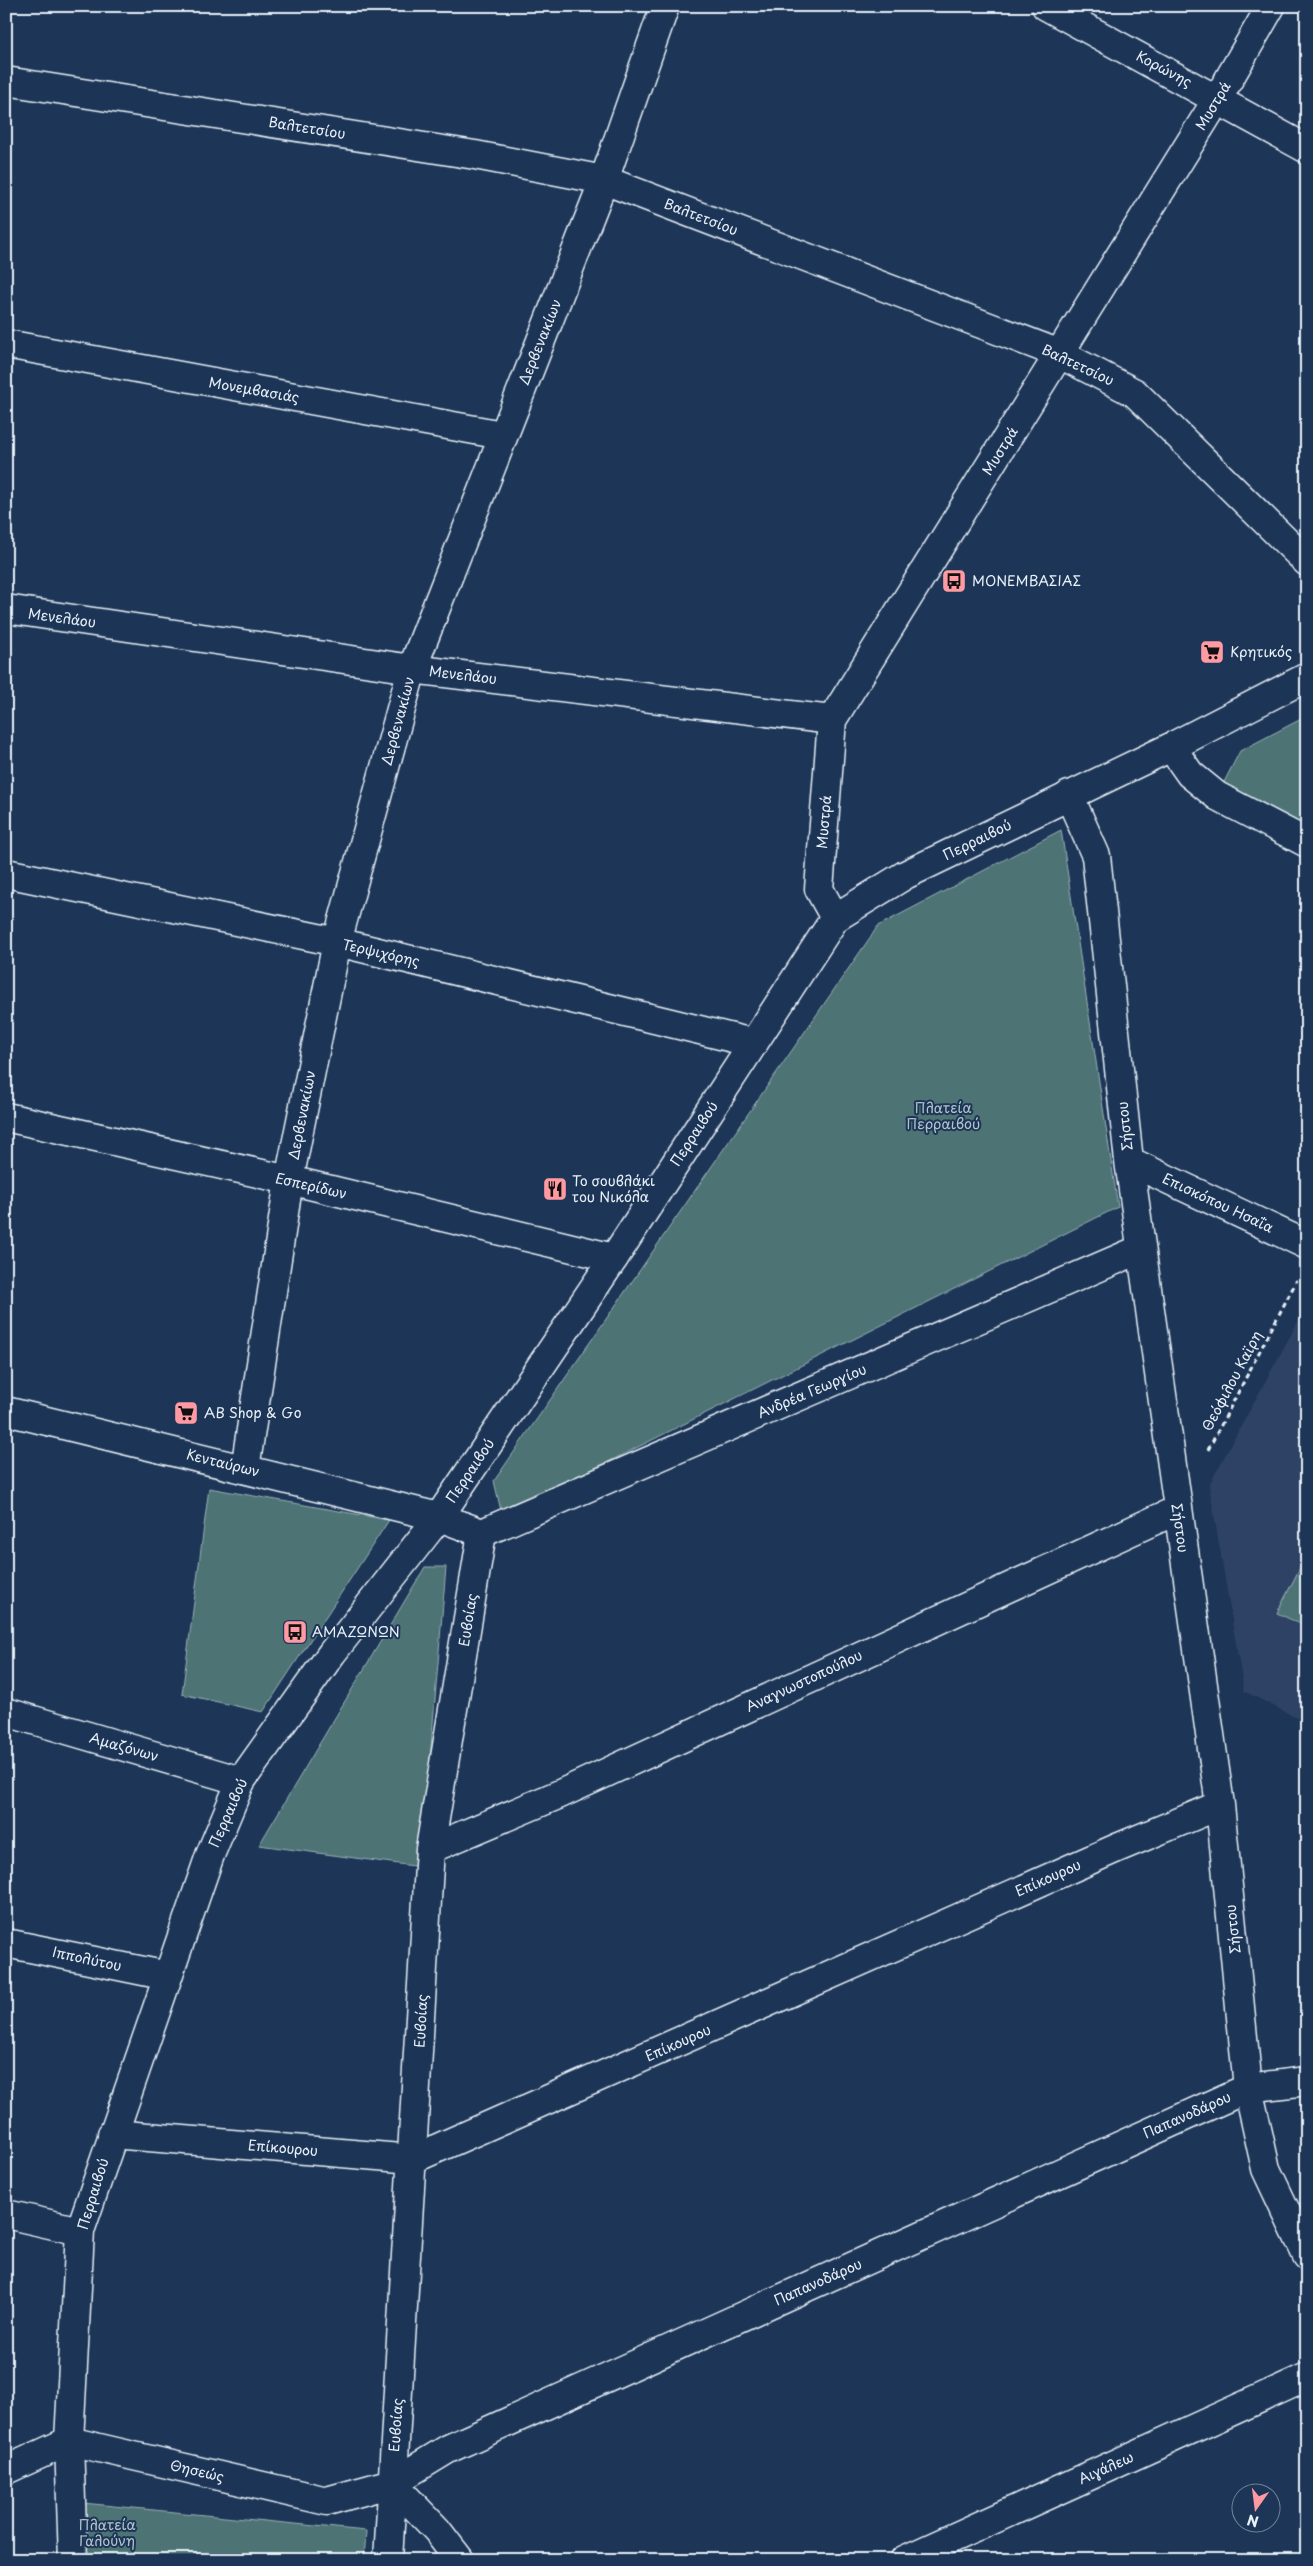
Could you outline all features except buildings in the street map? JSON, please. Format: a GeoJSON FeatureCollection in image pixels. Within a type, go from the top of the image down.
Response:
{"type":"FeatureCollection","features":[{"type":"Feature","properties":{"kind":"street","name":"Δερβενακίων"},"geometry":{"type":"LineString","coordinates":[[245,1468],[289,1180],[337,942],[412,669],[502,435],[604,180],[665,6]]}},
{"type":"Feature","properties":{"kind":"street","name":"Κορώνης"},"geometry":{"type":"LineString","coordinates":[[1046,6],[1218,98],[1307,149]]}},
{"type":"Feature","properties":{"kind":"street","name":"Μυστρά"},"geometry":{"type":"LineString","coordinates":[[835,918],[819,889],[832,720],[1218,98],[1271,6]]}},
{"type":"Feature","properties":{"kind":"street","name":"Βαλτετσίου"},"geometry":{"type":"LineString","coordinates":[[6,81],[475,155],[604,180],[1060,354],[1135,393],[1307,562]]}},
{"type":"Feature","properties":{"kind":"street","name":"Μονεμβασιάς"},"geometry":{"type":"LineString","coordinates":[[6,344],[502,435]]}},
{"type":"Feature","properties":{"kind":"street","name":"Μενελάου"},"geometry":{"type":"LineString","coordinates":[[6,609],[412,669],[832,720]]}},
{"type":"Feature","properties":{"kind":"street","name":"Περραιβού"},"geometry":{"type":"LineString","coordinates":[[73,2560],[70,2441],[80,2231],[210,1854],[241,1781],[332,1653],[439,1517],[614,1258],[835,918],[905,875],[1171,747],[1307,677]]}},
{"type":"Feature","properties":{"kind":"street"},"geometry":{"type":"LineString","coordinates":[[1171,747],[1190,774],[1217,796],[1307,843]]}},
{"type":"Feature","properties":{"kind":"street","name":"Σήστου"},"geometry":{"type":"LineString","coordinates":[[1069,795],[1096,856],[1129,1161],[1220,1805],[1248,2088],[1266,2169],[1307,2256]]}},
{"type":"Feature","properties":{"kind":"street","name":"Τερψιχόρης"},"geometry":{"type":"LineString","coordinates":[[6,873],[337,942],[753,1042]]}},
{"type":"Feature","properties":{"kind":"street","name":"Εσπερίδων"},"geometry":{"type":"LineString","coordinates":[[6,1117],[289,1180],[614,1258]]}},
{"type":"Feature","properties":{"kind":"street","name":"Επισκόπου Ησαΐα"},"geometry":{"type":"LineString","coordinates":[[1129,1161],[1304,1258]]}},
{"type":"Feature","properties":{"kind":"street","name":"Ανδρέα Γεωργίου"},"geometry":{"type":"LineString","coordinates":[[482,1533],[1141,1249]]}},
{"type":"Feature","properties":{"kind":"street","name":"Κενταύρων"},"geometry":{"type":"LineString","coordinates":[[6,1411],[439,1517]]}},
{"type":"Feature","properties":{"kind":"street","name":"Αναγνωστοπούλου"},"geometry":{"type":"LineString","coordinates":[[430,1849],[560,1794],[1177,1510]]}},
{"type":"Feature","properties":{"kind":"street"},"geometry":{"type":"LineString","coordinates":[[439,1517],[482,1533]]}},
{"type":"Feature","properties":{"kind":"street","name":"Ευβοίας"},"geometry":{"type":"LineString","coordinates":[[388,2560],[430,1849],[482,1533]]}},
{"type":"Feature","properties":{"kind":"street","name":"Αμαζόνων"},"geometry":{"type":"LineString","coordinates":[[6,1712],[241,1781]]}},
{"type":"Feature","properties":{"kind":"street","name":"Επίκουρου"},"geometry":{"type":"LineString","coordinates":[[112,2134],[412,2159],[1117,1848],[1220,1805]]}},
{"type":"Feature","properties":{"kind":"street","name":"Ιππολύτου"},"geometry":{"type":"LineString","coordinates":[[6,1943],[168,1976]]}},
{"type":"Feature","properties":{"kind":"street","name":"Παπανοδάρου"},"geometry":{"type":"LineString","coordinates":[[392,2483],[448,2449],[1248,2088],[1307,2081]]}},
{"type":"Feature","properties":{"kind":"street"},"geometry":{"type":"LineString","coordinates":[[6,2214],[80,2231]]}},
{"type":"Feature","properties":{"kind":"street","name":"Αιγάλεω"},"geometry":{"type":"LineString","coordinates":[[904,2560],[1307,2376]]}},
{"type":"Feature","properties":{"kind":"street"},"geometry":{"type":"LineString","coordinates":[[6,2470],[70,2441]]}},
{"type":"Feature","properties":{"kind":"street","name":"Θησεώς"},"geometry":{"type":"LineString","coordinates":[[70,2441],[327,2501],[392,2483]]}},
{"type":"Feature","properties":{"kind":"street"},"geometry":{"type":"LineString","coordinates":[[392,2483],[437,2530],[460,2560]]}},
{"type":"Feature","properties":{"kind":"path","name":"Θεόφιλου Καϊρη"},"geometry":{"type":"LineString","coordinates":[[1205,1457],[1304,1258]]}},
{"type":"Feature","properties":{"kind":"shaded area"},"geometry":{"type":"Polygon","coordinates":[[[1307,1305],[1307,1723],[1244,1691],[1209,1485],[1307,1305]]]}},
{"type":"Feature","properties":{"kind":"green space"},"geometry":{"type":"Polygon","coordinates":[[[1307,716],[1307,830],[1223,784],[1240,751],[1307,716]]]}},
{"type":"Feature","properties":{"kind":"green space","name":"Πλατεία Περραιβού"},"geometry":{"type":"Polygon","coordinates":[[[1061,830],[1118,1207],[502,1515],[494,1481],[878,926],[1061,830]]]}},
{"type":"Feature","properties":{"kind":"green space"},"geometry":{"type":"Polygon","coordinates":[[[209,1488],[389,1520],[263,1712],[182,1694],[209,1488]]]}},
{"type":"Feature","properties":{"kind":"green space"},"geometry":{"type":"Polygon","coordinates":[[[1307,1554],[1307,1627],[1277,1613],[1307,1554]]]}},
{"type":"Feature","properties":{"kind":"green space"},"geometry":{"type":"Polygon","coordinates":[[[425,1567],[446,1567],[421,1867],[259,1845],[425,1567]]]}},
{"type":"Feature","properties":{"kind":"green space","name":"Πλατεία Γαλούνη"},"geometry":{"type":"Polygon","coordinates":[[[73,2502],[366,2531],[364,2560],[84,2560],[73,2502]]]}},
{"type":"Feature","properties":{"kind":"place","name":"ΜΟΝΕΜΒΑΣΙΑΣ"},"geometry":{"type":"Point","coordinates":[954,581]}},
{"type":"Feature","properties":{"kind":"place","name":"Κρητικός"},"geometry":{"type":"Point","coordinates":[1212,652]}},
{"type":"Feature","properties":{"kind":"place","name":"Το σουβλάκι του Νικόλα"},"geometry":{"type":"Point","coordinates":[555,1189]}},
{"type":"Feature","properties":{"kind":"place","name":"AB Shop & Go"},"geometry":{"type":"Point","coordinates":[186,1413]}},
{"type":"Feature","properties":{"kind":"place","name":"ΑΜΑΖΩΝΩΝ"},"geometry":{"type":"Point","coordinates":[295,1632]}}]}
